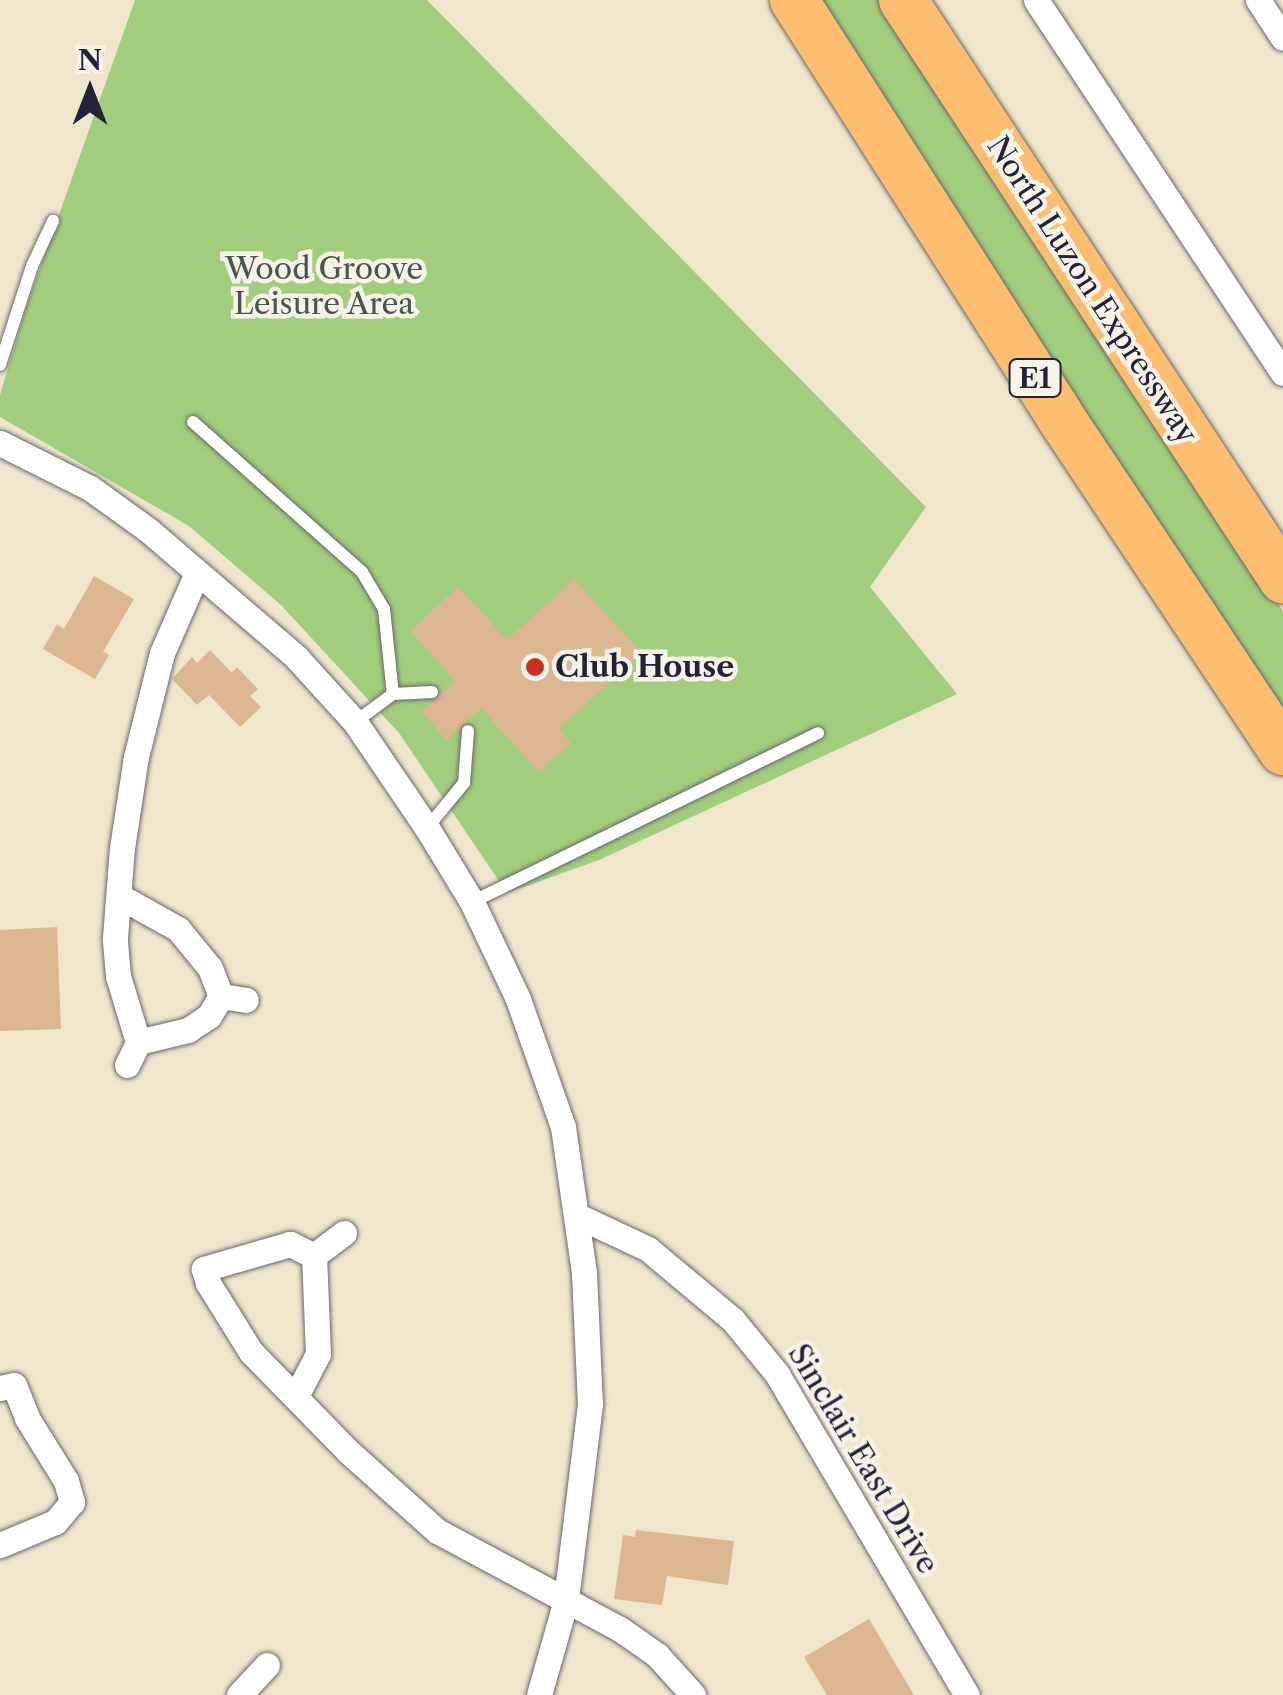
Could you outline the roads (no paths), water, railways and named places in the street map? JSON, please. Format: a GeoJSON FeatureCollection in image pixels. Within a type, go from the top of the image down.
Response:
{"type":"FeatureCollection","features":[{"type":"Feature","properties":{"kind":"highway","name":"E1"},"geometry":{"type":"LineString","coordinates":[[794,0],[1058,415],[1283,751]]}},
{"type":"Feature","properties":{"kind":"highway","name":"North Luzon Expressway"},"geometry":{"type":"LineString","coordinates":[[903,0],[1283,579]]}},
{"type":"Feature","properties":{"kind":"street"},"geometry":{"type":"LineString","coordinates":[[1036,0],[1283,373]]}},
{"type":"Feature","properties":{"kind":"street"},"geometry":{"type":"LineString","coordinates":[[1258,0],[1283,38]]}},
{"type":"Feature","properties":{"kind":"street"},"geometry":{"type":"LineString","coordinates":[[0,443],[90,488],[296,657],[355,722],[472,902],[541,1060],[563,1128],[578,1216],[590,1404],[566,1600],[539,1695]]}},
{"type":"Feature","properties":{"kind":"street"},"geometry":{"type":"LineString","coordinates":[[119,896],[178,929],[234,998],[188,1030],[132,1054],[115,938],[119,896],[140,740],[162,653],[198,573]]}},
{"type":"Feature","properties":{"kind":"street","name":"Sinclair East Drive"},"geometry":{"type":"LineString","coordinates":[[578,1216],[648,1250],[734,1320],[777,1374],[967,1695]]}},
{"type":"Feature","properties":{"kind":"street"},"geometry":{"type":"LineString","coordinates":[[314,1256],[344,1233]]}},
{"type":"Feature","properties":{"kind":"street"},"geometry":{"type":"LineString","coordinates":[[314,1256],[290,1244],[204,1269],[208,1283],[251,1352],[350,1453],[437,1530],[657,1654],[693,1695]]}},
{"type":"Feature","properties":{"kind":"street"},"geometry":{"type":"LineString","coordinates":[[296,1396],[318,1354],[314,1256]]}},
{"type":"Feature","properties":{"kind":"street"},"geometry":{"type":"LineString","coordinates":[[0,1388],[14,1384],[27,1418],[66,1481],[72,1502],[54,1522],[0,1544]]}},
{"type":"Feature","properties":{"kind":"street"},"geometry":{"type":"LineString","coordinates":[[239,1695],[267,1665]]}},
{"type":"Feature","properties":{"kind":"lane"},"geometry":{"type":"LineString","coordinates":[[0,364],[52,221]]}},
{"type":"Feature","properties":{"kind":"lane"},"geometry":{"type":"LineString","coordinates":[[194,422],[362,572],[384,609],[393,694]]}},
{"type":"Feature","properties":{"kind":"lane"},"geometry":{"type":"LineString","coordinates":[[355,722],[393,694],[432,692]]}},
{"type":"Feature","properties":{"kind":"lane"},"geometry":{"type":"LineString","coordinates":[[427,828],[464,783],[468,731]]}},
{"type":"Feature","properties":{"kind":"lane"},"geometry":{"type":"LineString","coordinates":[[472,902],[818,733]]}},
{"type":"Feature","properties":{"kind":"place","name":"Club House"},"geometry":{"type":"Point","coordinates":[535,667]}},
{"type":"Feature","properties":{"kind":"park label","name":"Wood Groove Leisure Area"},"geometry":{"type":"Point","coordinates":[324,286]}}]}
